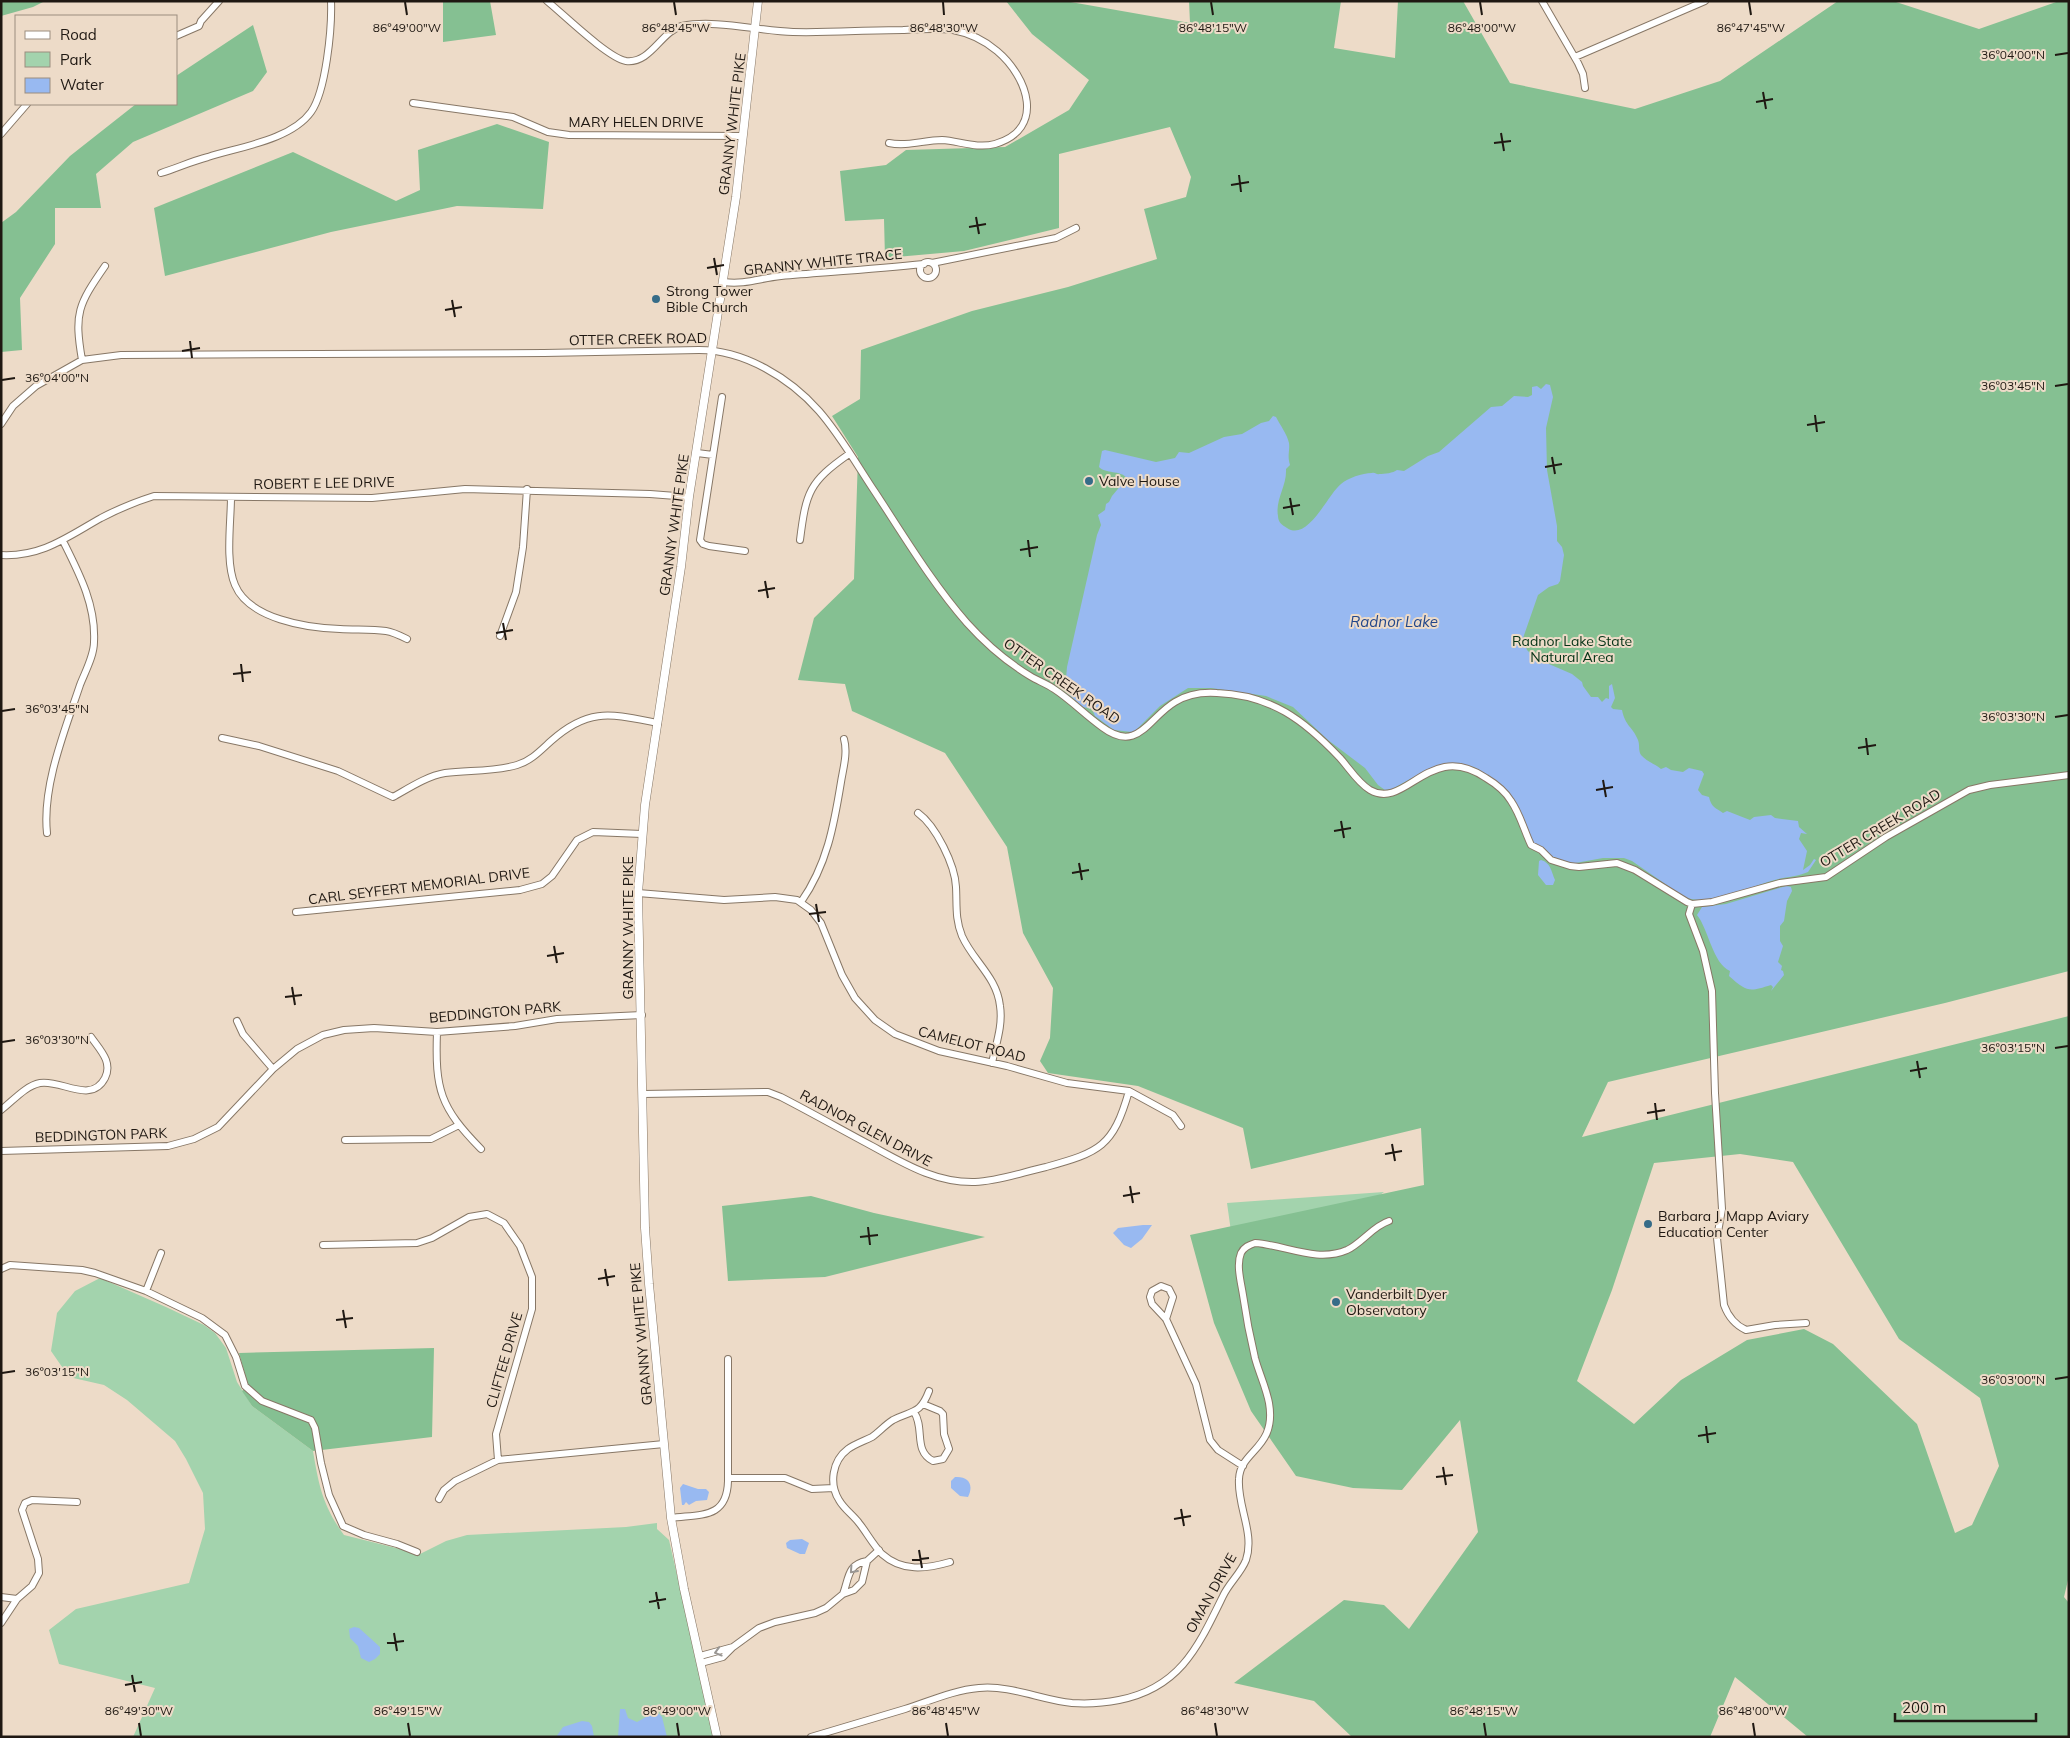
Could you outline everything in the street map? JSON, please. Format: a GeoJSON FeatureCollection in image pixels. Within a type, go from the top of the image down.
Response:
{"type":"FeatureCollection","features":[{"type":"Feature","properties":{"kind":"main road","name":"GRANNY WHITE PIKE"},"geometry":{"type":"LineString","coordinates":[[717,1737],[671,1518],[647,1267],[638,893],[642,834],[681,566],[689,497],[724,282],[758,1]]}},
{"type":"Feature","properties":{"kind":"street"},"geometry":{"type":"LineString","coordinates":[[178,35],[199,26],[201,21],[219,1]]}},
{"type":"Feature","properties":{"kind":"street"},"geometry":{"type":"LineString","coordinates":[[161,174],[206,157],[280,135],[301,122],[310,113],[316,104],[324,76],[331,1]]}},
{"type":"Feature","properties":{"kind":"street"},"geometry":{"type":"LineString","coordinates":[[547,1],[613,56],[628,61],[636,60],[649,53],[668,35],[681,26],[711,24],[755,30],[807,32],[935,29],[960,32],[982,40],[1000,54],[1016,73],[1026,96],[1028,106],[1025,122],[1015,134],[997,143],[976,145],[941,140],[901,145],[889,143]]}},
{"type":"Feature","properties":{"kind":"street"},"geometry":{"type":"LineString","coordinates":[[1542,1],[1583,74],[1586,88]]}},
{"type":"Feature","properties":{"kind":"street"},"geometry":{"type":"LineString","coordinates":[[1574,57],[1705,1]]}},
{"type":"Feature","properties":{"kind":"street","name":"MARY HELEN DRIVE"},"geometry":{"type":"LineString","coordinates":[[413,103],[513,117],[548,132],[569,135],[743,136]]}},
{"type":"Feature","properties":{"kind":"street"},"geometry":{"type":"LineString","coordinates":[[1,134],[26,105]]}},
{"type":"Feature","properties":{"kind":"street"},"geometry":{"type":"LineString","coordinates":[[932,263],[937,271],[935,276],[930,279],[924,278],[921,274],[921,267],[924,264],[1056,238],[1076,228]]}},
{"type":"Feature","properties":{"kind":"street","name":"GRANNY WHITE TRACE"},"geometry":{"type":"LineString","coordinates":[[724,282],[745,283],[776,277],[924,264]]}},
{"type":"Feature","properties":{"kind":"street"},"geometry":{"type":"LineString","coordinates":[[82,360],[77,330],[78,310],[105,266]]}},
{"type":"Feature","properties":{"kind":"street","name":"OTTER CREEK ROAD"},"geometry":{"type":"LineString","coordinates":[[1,424],[13,406],[36,386],[82,360],[121,355],[528,354],[713,350],[726,352],[748,360],[768,371],[793,388],[819,412],[942,591],[972,628],[1013,666],[1055,689],[1113,734],[1123,736],[1138,734],[1173,703],[1185,697],[1217,693],[1260,699],[1290,713],[1300,721],[1329,746],[1370,790],[1386,794],[1395,792],[1430,771],[1444,767],[1460,766],[1474,770],[1507,795],[1519,814],[1531,845],[1541,850],[1551,860],[1575,867],[1617,863],[1635,870],[1679,898],[1692,904],[1726,900],[1780,883],[1826,877],[1886,838],[1969,790],[1990,785],[2069,776]]}},
{"type":"Feature","properties":{"kind":"street"},"geometry":{"type":"LineString","coordinates":[[722,396],[700,540],[706,545],[745,551]]}},
{"type":"Feature","properties":{"kind":"street"},"geometry":{"type":"LineString","coordinates":[[697,453],[713,455]]}},
{"type":"Feature","properties":{"kind":"street"},"geometry":{"type":"LineString","coordinates":[[800,540],[805,506],[812,486],[824,472],[849,454]]}},
{"type":"Feature","properties":{"kind":"street","name":"ROBERT E LEE DRIVE"},"geometry":{"type":"LineString","coordinates":[[1,555],[16,556],[63,542],[126,505],[154,496],[372,498],[465,489],[527,489],[689,497]]}},
{"type":"Feature","properties":{"kind":"street"},"geometry":{"type":"LineString","coordinates":[[500,636],[516,592],[523,547],[527,489]]}},
{"type":"Feature","properties":{"kind":"street"},"geometry":{"type":"LineString","coordinates":[[231,497],[230,565],[234,584],[242,598],[271,617],[327,628],[388,631],[407,639]]}},
{"type":"Feature","properties":{"kind":"street"},"geometry":{"type":"LineString","coordinates":[[47,833],[46,818],[57,756],[94,644],[93,612],[87,591],[63,542]]}},
{"type":"Feature","properties":{"kind":"street"},"geometry":{"type":"LineString","coordinates":[[222,738],[259,746],[338,771],[393,797],[420,781],[444,773],[485,772],[519,765],[531,759],[568,726],[586,718],[607,715],[658,723]]}},
{"type":"Feature","properties":{"kind":"street"},"geometry":{"type":"LineString","coordinates":[[638,893],[732,901],[781,898],[801,902],[821,869],[830,843],[846,748],[844,740]]}},
{"type":"Feature","properties":{"kind":"street"},"geometry":{"type":"LineString","coordinates":[[918,813],[932,827],[952,870],[956,888],[956,917],[962,937],[987,972],[998,996],[1001,1022],[992,1062]]}},
{"type":"Feature","properties":{"kind":"street","name":"CARL SEYFERT MEMORIAL DRIVE"},"geometry":{"type":"LineString","coordinates":[[296,912],[520,890],[542,884],[552,876],[578,840],[593,832],[642,834]]}},
{"type":"Feature","properties":{"kind":"street","name":"CAMELOT ROAD"},"geometry":{"type":"LineString","coordinates":[[801,902],[813,912],[821,923],[847,985],[859,1003],[875,1020],[895,1034],[939,1051],[992,1062],[1070,1084],[1129,1091],[1173,1115],[1180,1126]]}},
{"type":"Feature","properties":{"kind":"street"},"geometry":{"type":"LineString","coordinates":[[1692,904],[1689,914],[1703,951],[1712,991],[1715,1093],[1722,1209],[1717,1238],[1724,1305],[1726,1312],[1735,1324],[1746,1330],[1775,1324],[1806,1323]]}},
{"type":"Feature","properties":{"kind":"street","name":"BEDDINGTON PARK"},"geometry":{"type":"LineString","coordinates":[[1,1151],[168,1146],[184,1143],[203,1136],[218,1126],[272,1069],[309,1042],[323,1035],[344,1030],[374,1028],[437,1032],[515,1026],[557,1019],[642,1015]]}},
{"type":"Feature","properties":{"kind":"street"},"geometry":{"type":"LineString","coordinates":[[237,1021],[243,1034],[272,1069]]}},
{"type":"Feature","properties":{"kind":"street"},"geometry":{"type":"LineString","coordinates":[[437,1032],[436,1066],[439,1090],[459,1126],[481,1149]]}},
{"type":"Feature","properties":{"kind":"street"},"geometry":{"type":"LineString","coordinates":[[1,1110],[30,1087],[41,1083],[82,1091],[95,1089],[104,1080],[109,1069],[106,1058],[91,1037]]}},
{"type":"Feature","properties":{"kind":"street","name":"RADNOR GLEN DRIVE"},"geometry":{"type":"LineString","coordinates":[[643,1094],[768,1092],[921,1172],[950,1180],[974,1182],[1005,1177],[1090,1154],[1103,1144],[1115,1130],[1129,1091]]}},
{"type":"Feature","properties":{"kind":"street"},"geometry":{"type":"LineString","coordinates":[[345,1140],[431,1139],[459,1126]]}},
{"type":"Feature","properties":{"kind":"street","name":"CLIFTEE DRIVE"},"geometry":{"type":"LineString","coordinates":[[323,1245],[417,1243],[432,1238],[469,1217],[487,1214],[504,1223],[520,1246],[532,1277],[532,1310],[496,1434],[498,1460]]}},
{"type":"Feature","properties":{"kind":"street"},"geometry":{"type":"LineString","coordinates":[[1166,1319],[1173,1297],[1169,1289],[1160,1286],[1152,1292],[1151,1300],[1154,1307],[1166,1319],[1196,1384],[1210,1440],[1218,1450],[1243,1466],[1265,1439],[1270,1417],[1266,1389],[1256,1362],[1246,1318],[1239,1268],[1242,1251],[1248,1245],[1255,1243],[1316,1254],[1337,1253],[1353,1247],[1388,1222]]}},
{"type":"Feature","properties":{"kind":"street"},"geometry":{"type":"LineString","coordinates":[[146,1291],[161,1253]]}},
{"type":"Feature","properties":{"kind":"street"},"geometry":{"type":"LineString","coordinates":[[1,1269],[10,1265],[82,1270],[146,1291],[202,1318],[225,1335],[236,1356],[245,1386],[262,1401],[311,1420],[316,1428],[321,1463],[329,1494],[343,1526],[364,1535],[397,1544],[417,1552]]}},
{"type":"Feature","properties":{"kind":"street"},"geometry":{"type":"LineString","coordinates":[[671,1518],[710,1512],[719,1508],[727,1497],[728,1359]]}},
{"type":"Feature","properties":{"kind":"street"},"geometry":{"type":"LineString","coordinates":[[929,1391],[922,1404],[914,1412],[892,1420],[873,1436],[846,1451],[836,1465],[833,1475],[834,1488],[841,1504],[861,1525],[879,1550],[893,1562],[911,1568],[930,1568],[950,1562]]}},
{"type":"Feature","properties":{"kind":"street"},"geometry":{"type":"LineString","coordinates":[[914,1412],[920,1422],[919,1438],[926,1455],[933,1460],[943,1459],[949,1449],[944,1434],[943,1414],[922,1404]]}},
{"type":"Feature","properties":{"kind":"street"},"geometry":{"type":"LineString","coordinates":[[440,1499],[444,1490],[455,1481],[498,1460],[664,1444]]}},
{"type":"Feature","properties":{"kind":"street","name":"OMAN DRIVE"},"geometry":{"type":"LineString","coordinates":[[811,1737],[942,1696],[976,1688],[999,1688],[1062,1702],[1080,1703],[1129,1698],[1160,1686],[1179,1669],[1192,1653],[1210,1623],[1227,1588],[1246,1558],[1248,1535],[1239,1482],[1243,1466]]}},
{"type":"Feature","properties":{"kind":"street"},"geometry":{"type":"LineString","coordinates":[[728,1478],[784,1478],[812,1489],[834,1488]]}},
{"type":"Feature","properties":{"kind":"street"},"geometry":{"type":"LineString","coordinates":[[1,1623],[17,1599],[32,1586],[39,1572],[38,1559],[22,1510],[25,1503],[32,1500],[78,1502]]}},
{"type":"Feature","properties":{"kind":"street"},"geometry":{"type":"LineString","coordinates":[[843,1594],[849,1572],[857,1564],[867,1561],[879,1550]]}},
{"type":"Feature","properties":{"kind":"street"},"geometry":{"type":"LineString","coordinates":[[700,1660],[733,1647],[759,1628],[775,1622],[815,1613],[826,1608],[843,1594],[854,1590],[860,1584],[867,1561]]}},
{"type":"Feature","properties":{"kind":"street"},"geometry":{"type":"LineString","coordinates":[[1,1597],[17,1599]]}},
{"type":"Feature","properties":{"kind":"green space"},"geometry":{"type":"Polygon","coordinates":[[[1,1],[45,1],[33,7],[1,16],[1,1]]]}},
{"type":"Feature","properties":{"kind":"green space"},"geometry":{"type":"Polygon","coordinates":[[[443,1],[490,1],[496,35],[443,42],[443,1]]]}},
{"type":"Feature","properties":{"kind":"green space","name":"Radnor Lake State Natural Area"},"geometry":{"type":"Polygon","coordinates":[[[1006,1],[1065,1],[1190,23],[1189,1],[1341,1],[1334,48],[1395,58],[1398,1],[1463,1],[1510,83],[1635,109],[1720,81],[1838,1],[1893,1],[1979,29],[2059,1],[2069,1],[2069,971],[1945,1003],[1608,1082],[1582,1137],[2069,1016],[2069,1576],[2064,1597],[2069,1603],[2069,1737],[1808,1737],[1735,1677],[1710,1737],[1352,1737],[1314,1701],[1234,1683],[1344,1600],[1384,1605],[1409,1629],[1478,1532],[1460,1420],[1402,1490],[1353,1488],[1296,1476],[1251,1411],[1214,1323],[1190,1235],[1424,1185],[1421,1128],[1251,1169],[1243,1128],[1138,1086],[1048,1073],[1040,1061],[1050,1038],[1053,988],[1023,933],[1007,847],[945,753],[852,711],[845,684],[798,680],[814,618],[854,579],[858,457],[832,416],[860,399],[861,350],[972,311],[1068,287],[1157,259],[1144,209],[1186,197],[1191,177],[1170,127],[1059,154],[1059,228],[964,251],[885,258],[884,219],[845,221],[840,171],[886,165],[906,150],[1005,147],[1069,110],[1089,80],[1032,34],[1006,1]],[[1740,1154],[1654,1163],[1612,1290],[1577,1381],[1634,1424],[1681,1380],[1747,1340],[1804,1329],[1833,1344],[1917,1424],[1955,1533],[1972,1525],[1999,1466],[1980,1398],[1899,1339],[1793,1162],[1740,1154]]]}},
{"type":"Feature","properties":{"kind":"green space"},"geometry":{"type":"Polygon","coordinates":[[[253,25],[267,72],[253,91],[133,142],[96,174],[101,208],[55,208],[55,244],[20,298],[22,350],[1,352],[1,223],[16,212],[70,156],[135,105],[178,105],[178,75],[253,25]]]}},
{"type":"Feature","properties":{"kind":"green space"},"geometry":{"type":"Polygon","coordinates":[[[497,124],[549,142],[543,209],[457,206],[331,232],[165,276],[154,208],[293,152],[396,201],[420,190],[418,150],[497,124]]]}},
{"type":"Feature","properties":{"kind":"green space"},"geometry":{"type":"Polygon","coordinates":[[[1384,1192],[1315,1245],[1234,1253],[1227,1203],[1384,1192]]]}},
{"type":"Feature","properties":{"kind":"green space"},"geometry":{"type":"Polygon","coordinates":[[[811,1196],[874,1213],[985,1237],[825,1277],[728,1281],[722,1206],[811,1196]]]}},
{"type":"Feature","properties":{"kind":"green space"},"geometry":{"type":"Polygon","coordinates":[[[100,1278],[204,1325],[215,1333],[226,1348],[237,1382],[252,1406],[313,1451],[323,1496],[331,1515],[344,1535],[420,1554],[446,1541],[467,1535],[626,1527],[657,1523],[657,1529],[669,1540],[714,1737],[133,1737],[155,1688],[59,1664],[49,1630],[76,1609],[189,1583],[205,1529],[203,1493],[175,1441],[127,1400],[104,1385],[69,1377],[51,1351],[57,1313],[75,1291],[100,1278]]]}},
{"type":"Feature","properties":{"kind":"green space"},"geometry":{"type":"Polygon","coordinates":[[[434,1348],[432,1437],[313,1451],[252,1406],[242,1391],[248,1385],[239,1353],[434,1348]]]}},
{"type":"Feature","properties":{"kind":"water","name":"Radnor Lake"},"geometry":{"type":"Polygon","coordinates":[[[1546,384],[1550,385],[1553,397],[1546,428],[1547,470],[1557,526],[1557,541],[1562,547],[1564,555],[1560,581],[1538,595],[1523,638],[1527,650],[1535,658],[1572,674],[1582,682],[1591,697],[1598,697],[1602,702],[1606,698],[1609,699],[1609,686],[1612,684],[1615,698],[1611,707],[1622,710],[1625,720],[1638,740],[1641,755],[1661,769],[1666,767],[1683,772],[1689,768],[1702,771],[1704,774],[1698,790],[1702,795],[1709,797],[1712,805],[1723,813],[1727,811],[1750,820],[1754,817],[1771,815],[1775,818],[1798,821],[1799,827],[1807,834],[1801,833],[1799,839],[1807,851],[1803,870],[1814,859],[1816,860],[1808,872],[1776,880],[1728,896],[1694,900],[1684,897],[1632,861],[1624,858],[1603,858],[1570,864],[1549,855],[1534,844],[1520,811],[1486,775],[1474,767],[1446,763],[1423,772],[1392,789],[1385,790],[1378,785],[1365,768],[1328,740],[1293,707],[1266,696],[1211,688],[1188,688],[1160,706],[1132,732],[1114,730],[1095,716],[1092,709],[1083,707],[1065,691],[1067,667],[1097,535],[1101,525],[1098,515],[1105,510],[1106,504],[1127,478],[1121,474],[1105,471],[1099,467],[1102,451],[1105,450],[1156,462],[1175,458],[1179,452],[1189,453],[1224,437],[1242,434],[1261,423],[1269,421],[1273,416],[1276,417],[1288,440],[1290,465],[1286,469],[1285,481],[1278,504],[1278,518],[1283,526],[1295,531],[1310,523],[1336,489],[1347,480],[1368,473],[1378,474],[1397,470],[1404,471],[1428,456],[1439,452],[1491,407],[1502,406],[1514,396],[1528,397],[1532,395],[1532,387],[1537,386],[1541,389],[1546,384]]]}},
{"type":"Feature","properties":{"kind":"water"},"geometry":{"type":"Polygon","coordinates":[[[1539,861],[1547,863],[1550,868],[1555,880],[1553,885],[1546,885],[1538,875],[1539,861]]]}},
{"type":"Feature","properties":{"kind":"water"},"geometry":{"type":"Polygon","coordinates":[[[1786,886],[1791,887],[1792,891],[1787,901],[1784,921],[1780,926],[1780,941],[1783,946],[1778,962],[1782,966],[1781,970],[1784,975],[1771,991],[1773,987],[1771,985],[1758,989],[1744,988],[1729,976],[1730,971],[1719,961],[1697,915],[1702,907],[1726,904],[1786,886]]]}},
{"type":"Feature","properties":{"kind":"water"},"geometry":{"type":"Polygon","coordinates":[[[1152,1225],[1142,1239],[1131,1248],[1124,1245],[1113,1233],[1118,1228],[1152,1225]]]}},
{"type":"Feature","properties":{"kind":"water"},"geometry":{"type":"Polygon","coordinates":[[[955,1477],[964,1478],[969,1482],[970,1493],[968,1497],[960,1496],[951,1488],[951,1481],[955,1477]]]}},
{"type":"Feature","properties":{"kind":"water"},"geometry":{"type":"Polygon","coordinates":[[[683,1484],[698,1489],[706,1489],[709,1492],[707,1500],[696,1501],[689,1505],[686,1502],[682,1505],[680,1488],[683,1484]]]}},
{"type":"Feature","properties":{"kind":"water"},"geometry":{"type":"Polygon","coordinates":[[[802,1539],[809,1543],[805,1554],[800,1554],[787,1548],[786,1543],[790,1540],[802,1539]]]}},
{"type":"Feature","properties":{"kind":"water"},"geometry":{"type":"Polygon","coordinates":[[[359,1628],[380,1647],[380,1654],[375,1659],[369,1662],[361,1658],[358,1646],[350,1638],[349,1629],[359,1628]]]}},
{"type":"Feature","properties":{"kind":"water"},"geometry":{"type":"Polygon","coordinates":[[[651,1705],[662,1717],[667,1737],[618,1737],[620,1709],[625,1709],[628,1718],[637,1722],[648,1716],[651,1705]]]}},
{"type":"Feature","properties":{"kind":"water"},"geometry":{"type":"Polygon","coordinates":[[[582,1721],[589,1722],[592,1726],[594,1737],[556,1737],[563,1727],[582,1721]]]}},
{"type":"Feature","properties":{"kind":"place","name":"Strong Tower Bible Church"},"geometry":{"type":"Point","coordinates":[656,299]}},
{"type":"Feature","properties":{"kind":"place","name":"Valve House"},"geometry":{"type":"Point","coordinates":[1089,481]}},
{"type":"Feature","properties":{"kind":"place","name":"Barbara J. Mapp Aviary Education Center"},"geometry":{"type":"Point","coordinates":[1648,1224]}},
{"type":"Feature","properties":{"kind":"place","name":"Vanderbilt Dyer Observatory"},"geometry":{"type":"Point","coordinates":[1336,1302]}}]}
